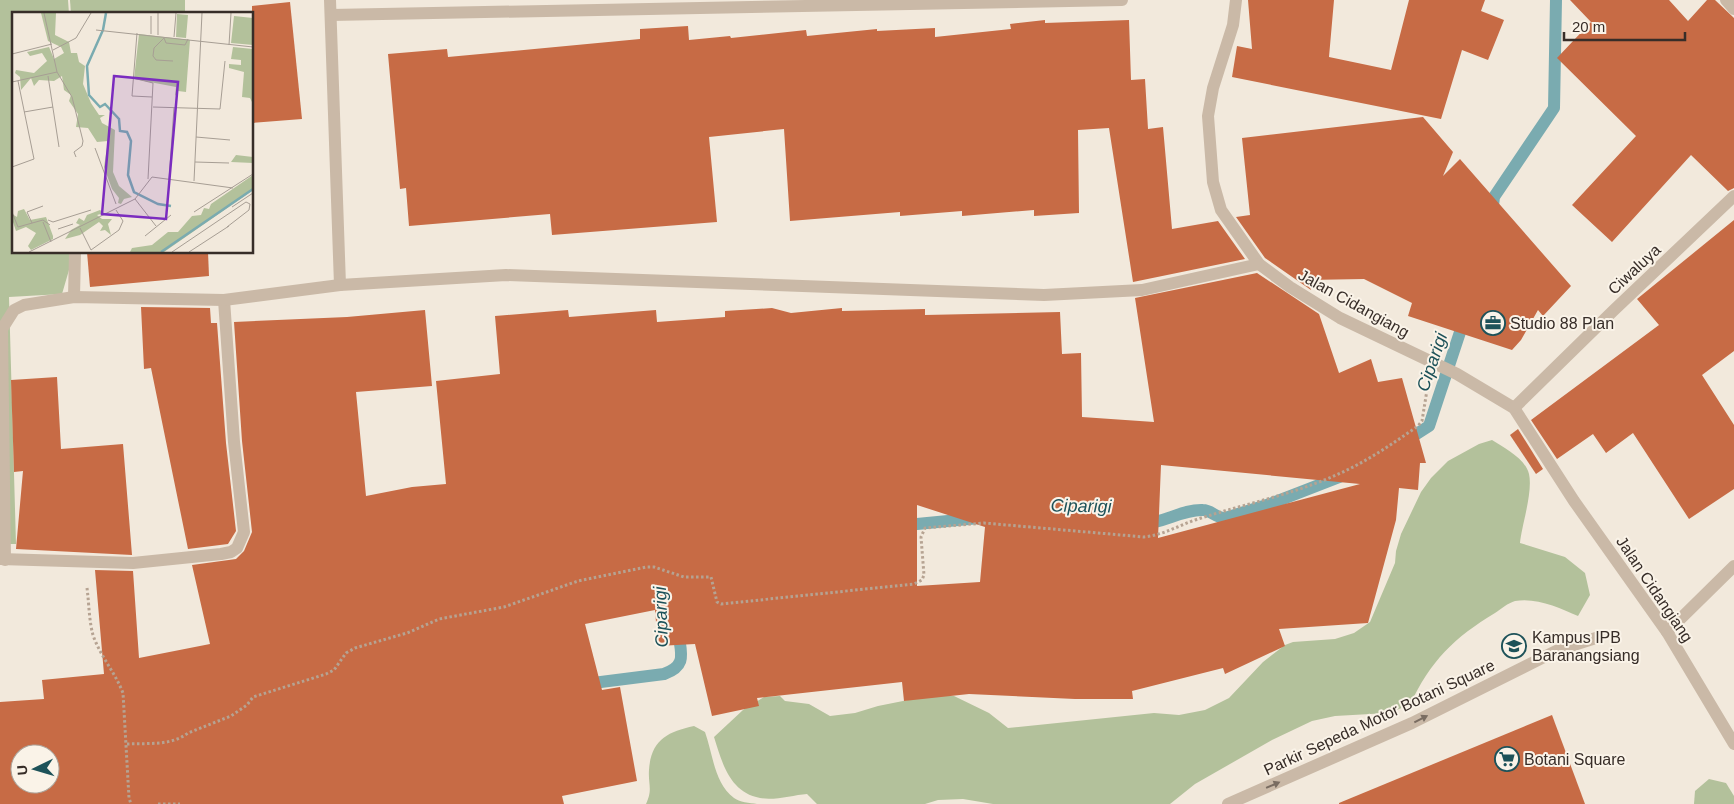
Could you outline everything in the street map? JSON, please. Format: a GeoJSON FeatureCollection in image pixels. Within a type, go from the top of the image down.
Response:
{"type":"FeatureCollection","features":[{"type":"Feature","properties":{"kind":"street"},"geometry":{"type":"LineString","coordinates":[[330,0],[340,285]]}},
{"type":"Feature","properties":{"kind":"street"},"geometry":{"type":"LineString","coordinates":[[331,15],[1122,0]]}},
{"type":"Feature","properties":{"kind":"street","name":"Jalan Cidangiang"},"geometry":{"type":"LineString","coordinates":[[1236,0],[1233,24],[1213,88],[1208,116],[1213,182],[1221,210],[1259,264],[1290,287],[1340,318],[1457,374],[1514,408],[1574,500],[1667,632],[1734,744]]}},
{"type":"Feature","properties":{"kind":"street"},"geometry":{"type":"LineString","coordinates":[[1726,0],[1734,9]]}},
{"type":"Feature","properties":{"kind":"street","name":"Ciwaluya"},"geometry":{"type":"LineString","coordinates":[[1514,408],[1734,196]]}},
{"type":"Feature","properties":{"kind":"street"},"geometry":{"type":"LineString","coordinates":[[74,297],[75,254]]}},
{"type":"Feature","properties":{"kind":"street"},"geometry":{"type":"LineString","coordinates":[[224,300],[234,442],[244,532],[242,540],[231,552],[133,563],[84,560],[2,560],[2,329],[14,310],[24,304],[74,297],[224,300],[340,285],[506,275],[1044,295],[1142,290],[1259,264]]}},
{"type":"Feature","properties":{"kind":"street"},"geometry":{"type":"LineString","coordinates":[[1667,632],[1734,566]]}},
{"type":"Feature","properties":{"kind":"street","name":"Parkir Sepeda Motor Botani Square"},"geometry":{"type":"LineString","coordinates":[[1228,804],[1412,723],[1558,650],[1600,637]]}},
{"type":"Feature","properties":{"kind":"path"},"geometry":{"type":"LineString","coordinates":[[127,744],[160,743],[181,739],[188,733],[241,710],[253,697],[334,670],[346,653],[355,648],[406,633],[439,619],[504,607],[578,581],[602,575],[654,567],[684,577],[711,577],[714,595],[717,602],[721,604],[914,584],[922,580],[924,575],[921,538],[925,528],[984,522],[1144,537],[1159,536],[1196,520],[1276,497],[1346,471],[1386,448],[1418,426],[1422,421],[1430,362]]}},
{"type":"Feature","properties":{"kind":"path"},"geometry":{"type":"LineString","coordinates":[[84,560],[92,634],[101,654],[117,677],[123,693],[131,804]]}},
{"type":"Feature","properties":{"kind":"path"},"geometry":{"type":"LineString","coordinates":[[158,804],[178,802],[180,804]]}},
{"type":"Feature","properties":{"kind":"green space"},"geometry":{"type":"Polygon","coordinates":[[[0,0],[68,0],[69,12],[12,12],[12,254],[69,254],[69,270],[62,294],[9,297],[16,544],[0,544],[0,0]]]}},
{"type":"Feature","properties":{"kind":"green space"},"geometry":{"type":"Polygon","coordinates":[[[70,0],[185,0],[185,12],[71,12],[70,0]]]}},
{"type":"Feature","properties":{"kind":"green space"},"geometry":{"type":"Polygon","coordinates":[[[1492,440],[1519,458],[1529,474],[1530,490],[1520,543],[1565,557],[1585,573],[1590,595],[1578,616],[1539,602],[1523,600],[1507,605],[1468,631],[1445,652],[1426,675],[1410,705],[1388,713],[1335,716],[1312,721],[1272,740],[1195,784],[1170,804],[993,804],[963,799],[938,800],[925,804],[817,804],[807,794],[771,799],[749,795],[734,783],[724,766],[714,737],[743,710],[764,697],[780,696],[785,701],[809,704],[830,716],[855,713],[878,706],[928,696],[954,696],[989,713],[1008,728],[1154,713],[1179,715],[1205,710],[1229,698],[1263,662],[1285,645],[1293,642],[1335,639],[1354,633],[1370,622],[1395,563],[1401,534],[1421,492],[1431,478],[1448,461],[1479,444],[1492,440]]]}},
{"type":"Feature","properties":{"kind":"green space"},"geometry":{"type":"Polygon","coordinates":[[[694,726],[705,732],[715,768],[727,792],[739,800],[757,804],[646,804],[650,791],[650,760],[657,744],[676,731],[694,726]]]}},
{"type":"Feature","properties":{"kind":"green space"},"geometry":{"type":"Polygon","coordinates":[[[1709,779],[1726,783],[1734,796],[1734,804],[1694,804],[1695,791],[1709,779]]]}},
{"type":"Feature","properties":{"kind":"building"},"geometry":{"type":"Polygon","coordinates":[[[1248,0],[1334,0],[1329,57],[1391,70],[1409,0],[1485,0],[1481,11],[1504,20],[1488,60],[1462,50],[1441,119],[1232,77],[1237,46],[1252,49],[1248,0]]]}},
{"type":"Feature","properties":{"kind":"building"},"geometry":{"type":"Polygon","coordinates":[[[1570,0],[1669,0],[1688,21],[1707,0],[1715,0],[1734,18],[1734,188],[1728,191],[1691,155],[1612,242],[1572,205],[1636,136],[1557,58],[1591,22],[1570,0]]]}},
{"type":"Feature","properties":{"kind":"building"},"geometry":{"type":"Polygon","coordinates":[[[290,2],[302,119],[254,123],[254,12],[252,12],[252,6],[290,2]]]}},
{"type":"Feature","properties":{"kind":"building"},"geometry":{"type":"Polygon","coordinates":[[[1045,20],[1045,23],[1129,20],[1131,80],[1145,79],[1148,129],[1163,127],[1172,229],[1218,221],[1245,259],[1133,282],[1109,128],[1078,130],[1079,213],[1034,216],[1034,210],[962,216],[962,211],[900,216],[900,212],[790,221],[784,129],[709,137],[717,222],[552,235],[550,214],[409,226],[406,188],[400,189],[388,54],[447,49],[448,57],[640,39],[640,29],[688,26],[689,40],[730,36],[731,38],[806,30],[807,36],[877,29],[877,31],[935,28],[935,37],[1011,29],[1010,24],[1045,20]]]}},
{"type":"Feature","properties":{"kind":"building"},"geometry":{"type":"Polygon","coordinates":[[[1423,117],[1453,152],[1443,176],[1460,159],[1571,286],[1543,316],[1538,310],[1521,340],[1512,350],[1408,316],[1412,303],[1364,279],[1307,280],[1311,290],[1265,258],[1236,217],[1250,215],[1242,138],[1423,117]]]}},
{"type":"Feature","properties":{"kind":"building"},"geometry":{"type":"Polygon","coordinates":[[[1734,220],[1734,351],[1702,375],[1734,425],[1734,489],[1689,519],[1633,433],[1606,453],[1593,434],[1557,459],[1531,420],[1659,325],[1637,299],[1734,220]]]}},
{"type":"Feature","properties":{"kind":"building"},"geometry":{"type":"Polygon","coordinates":[[[87,254],[208,254],[209,276],[90,287],[87,254]]]}},
{"type":"Feature","properties":{"kind":"building"},"geometry":{"type":"Polygon","coordinates":[[[1257,273],[1319,314],[1339,373],[1371,359],[1378,382],[1402,378],[1426,463],[1420,463],[1418,490],[1399,488],[1396,520],[1368,623],[1279,629],[1285,646],[1225,674],[1223,668],[1132,691],[1133,699],[1075,699],[969,694],[904,701],[902,682],[757,698],[759,706],[712,716],[695,644],[658,646],[655,610],[585,624],[602,690],[620,687],[637,781],[562,796],[564,804],[0,804],[0,702],[44,699],[42,680],[104,674],[95,570],[133,571],[139,658],[210,644],[192,565],[236,559],[244,551],[252,532],[242,441],[234,322],[347,317],[425,310],[432,386],[356,392],[366,496],[412,487],[446,484],[436,381],[500,374],[495,316],[568,310],[569,317],[656,310],[657,322],[725,317],[725,311],[772,308],[791,313],[842,308],[842,311],[925,309],[925,315],[1060,312],[1062,354],[1081,353],[1082,417],[1154,422],[1135,298],[1257,273]],[[1161,465],[1158,538],[1360,484],[1161,465]],[[917,505],[917,586],[980,582],[985,527],[917,505]]]}},
{"type":"Feature","properties":{"kind":"building"},"geometry":{"type":"Polygon","coordinates":[[[141,307],[210,308],[211,323],[217,323],[226,443],[236,531],[228,544],[188,549],[151,368],[144,369],[141,307]]]}},
{"type":"Feature","properties":{"kind":"building"},"geometry":{"type":"Polygon","coordinates":[[[57,377],[61,449],[123,444],[132,555],[16,549],[23,471],[14,472],[11,380],[57,377]]]}},
{"type":"Feature","properties":{"kind":"building"},"geometry":{"type":"Polygon","coordinates":[[[1518,429],[1543,469],[1536,474],[1510,435],[1518,429]]]}},
{"type":"Feature","properties":{"kind":"building","name":"Botani Square"},"geometry":{"type":"Polygon","coordinates":[[[1552,715],[1585,804],[1339,804],[1339,803],[1552,715]]]}},
{"type":"Feature","properties":{"kind":"waterway","name":"Ciparigi"},"geometry":{"type":"LineString","coordinates":[[1492,214],[1494,197],[1554,108],[1556,0]]}},
{"type":"Feature","properties":{"kind":"waterway","name":"Ciparigi"},"geometry":{"type":"LineString","coordinates":[[1404,442],[1429,426],[1465,317]]}},
{"type":"Feature","properties":{"kind":"waterway","name":"Ciparigi"},"geometry":{"type":"LineString","coordinates":[[1141,524],[1157,522],[1195,510],[1206,510],[1225,518],[1270,504],[1342,476]]}},
{"type":"Feature","properties":{"kind":"waterway","name":"Ciparigi"},"geometry":{"type":"LineString","coordinates":[[900,524],[979,518]]}},
{"type":"Feature","properties":{"kind":"waterway","name":"Ciparigi"},"geometry":{"type":"LineString","coordinates":[[585,684],[664,674],[672,670],[680,662],[681,657],[678,629]]}},
{"type":"Feature","properties":{"kind":"place","name":"Studio 88 Plan"},"geometry":{"type":"Point","coordinates":[1493,323]}},
{"type":"Feature","properties":{"kind":"place","name":"Kampus IPB Baranangsiang"},"geometry":{"type":"Point","coordinates":[1514,646]}},
{"type":"Feature","properties":{"kind":"place","name":"Botani Square"},"geometry":{"type":"Point","coordinates":[1507,759]}}]}
